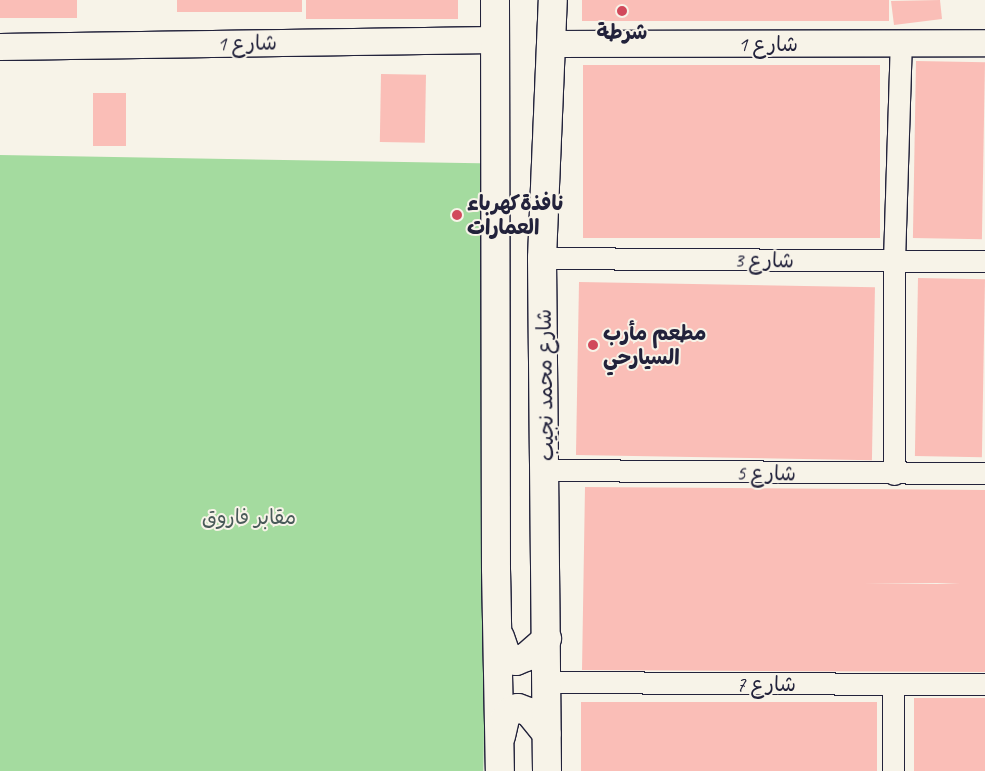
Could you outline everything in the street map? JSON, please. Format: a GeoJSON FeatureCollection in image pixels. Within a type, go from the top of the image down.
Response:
{"type":"FeatureCollection","features":[{"type":"Feature","properties":{"kind":"main road"},"geometry":{"type":"LineString","coordinates":[[495,0],[496,569],[500,638],[500,771]]}},
{"type":"Feature","properties":{"kind":"main road","name":"شارع محمد نجيب"},"geometry":{"type":"LineString","coordinates":[[547,771],[546,470],[542,258],[552,0]]}},
{"type":"Feature","properties":{"kind":"main road"},"geometry":{"type":"LineString","coordinates":[[500,638],[506,654],[516,661],[526,657],[546,639]]}},
{"type":"Feature","properties":{"kind":"main road"},"geometry":{"type":"LineString","coordinates":[[501,741],[505,718],[512,709],[529,712],[547,734]]}},
{"type":"Feature","properties":{"kind":"street","name":"شارع 1"},"geometry":{"type":"LineString","coordinates":[[0,47],[495,40]]}},
{"type":"Feature","properties":{"kind":"street","name":"شارع 1"},"geometry":{"type":"LineString","coordinates":[[550,44],[900,44],[985,42]]}},
{"type":"Feature","properties":{"kind":"street"},"geometry":{"type":"LineString","coordinates":[[894,474],[894,261],[900,44]]}},
{"type":"Feature","properties":{"kind":"street","name":"شارع 3"},"geometry":{"type":"LineString","coordinates":[[542,258],[985,260]]}},
{"type":"Feature","properties":{"kind":"street","name":"شارع 5"},"geometry":{"type":"LineString","coordinates":[[546,470],[894,474],[985,473]]}},
{"type":"Feature","properties":{"kind":"street","name":"شارع 7"},"geometry":{"type":"LineString","coordinates":[[546,682],[985,684]]}},
{"type":"Feature","properties":{"kind":"street"},"geometry":{"type":"LineString","coordinates":[[893,771],[894,685]]}},
{"type":"Feature","properties":{"kind":"green space","name":"مقابر فاروق"},"geometry":{"type":"Polygon","coordinates":[[[0,155],[494,164],[483,771],[0,771],[0,155]]]}},
{"type":"Feature","properties":{"kind":"building"},"geometry":{"type":"Polygon","coordinates":[[[0,0],[77,0],[77,18],[0,18],[0,0]]]}},
{"type":"Feature","properties":{"kind":"building"},"geometry":{"type":"Polygon","coordinates":[[[177,0],[302,0],[302,12],[177,12],[177,0]]]}},
{"type":"Feature","properties":{"kind":"building"},"geometry":{"type":"Polygon","coordinates":[[[306,0],[458,0],[458,19],[306,19],[306,0]]]}},
{"type":"Feature","properties":{"kind":"building"},"geometry":{"type":"Polygon","coordinates":[[[582,0],[889,0],[889,21],[582,21],[582,0]]]}},
{"type":"Feature","properties":{"kind":"building"},"geometry":{"type":"Polygon","coordinates":[[[940,0],[942,19],[894,25],[891,1],[940,0]]]}},
{"type":"Feature","properties":{"kind":"building"},"geometry":{"type":"Polygon","coordinates":[[[916,61],[985,62],[982,239],[913,238],[916,61]]]}},
{"type":"Feature","properties":{"kind":"building"},"geometry":{"type":"Polygon","coordinates":[[[583,65],[880,65],[880,238],[583,238],[583,65]]]}},
{"type":"Feature","properties":{"kind":"building"},"geometry":{"type":"Polygon","coordinates":[[[381,74],[426,75],[425,143],[380,142],[381,74]]]}},
{"type":"Feature","properties":{"kind":"building"},"geometry":{"type":"Polygon","coordinates":[[[93,93],[126,93],[126,146],[93,146],[93,93]]]}},
{"type":"Feature","properties":{"kind":"building"},"geometry":{"type":"Polygon","coordinates":[[[918,278],[985,279],[982,457],[915,456],[918,278]]]}},
{"type":"Feature","properties":{"kind":"building"},"geometry":{"type":"Polygon","coordinates":[[[579,282],[875,287],[872,460],[576,455],[579,282]]]}},
{"type":"Feature","properties":{"kind":"building"},"geometry":{"type":"Polygon","coordinates":[[[585,487],[985,490],[985,672],[582,670],[585,487]],[[864,583],[960,584],[937,583],[864,583]]]}},
{"type":"Feature","properties":{"kind":"building"},"geometry":{"type":"Polygon","coordinates":[[[914,698],[985,698],[985,771],[914,771],[914,698]]]}},
{"type":"Feature","properties":{"kind":"building"},"geometry":{"type":"Polygon","coordinates":[[[581,702],[877,702],[877,771],[581,771],[581,702]]]}},
{"type":"Feature","properties":{"kind":"place","name":"شرطة"},"geometry":{"type":"Point","coordinates":[622,11]}},
{"type":"Feature","properties":{"kind":"place","name":"نافذةكهرباء العمارات"},"geometry":{"type":"Point","coordinates":[457,215]}},
{"type":"Feature","properties":{"kind":"place","name":"مطعم مأرب السيارحي"},"geometry":{"type":"Point","coordinates":[593,345]}}]}
